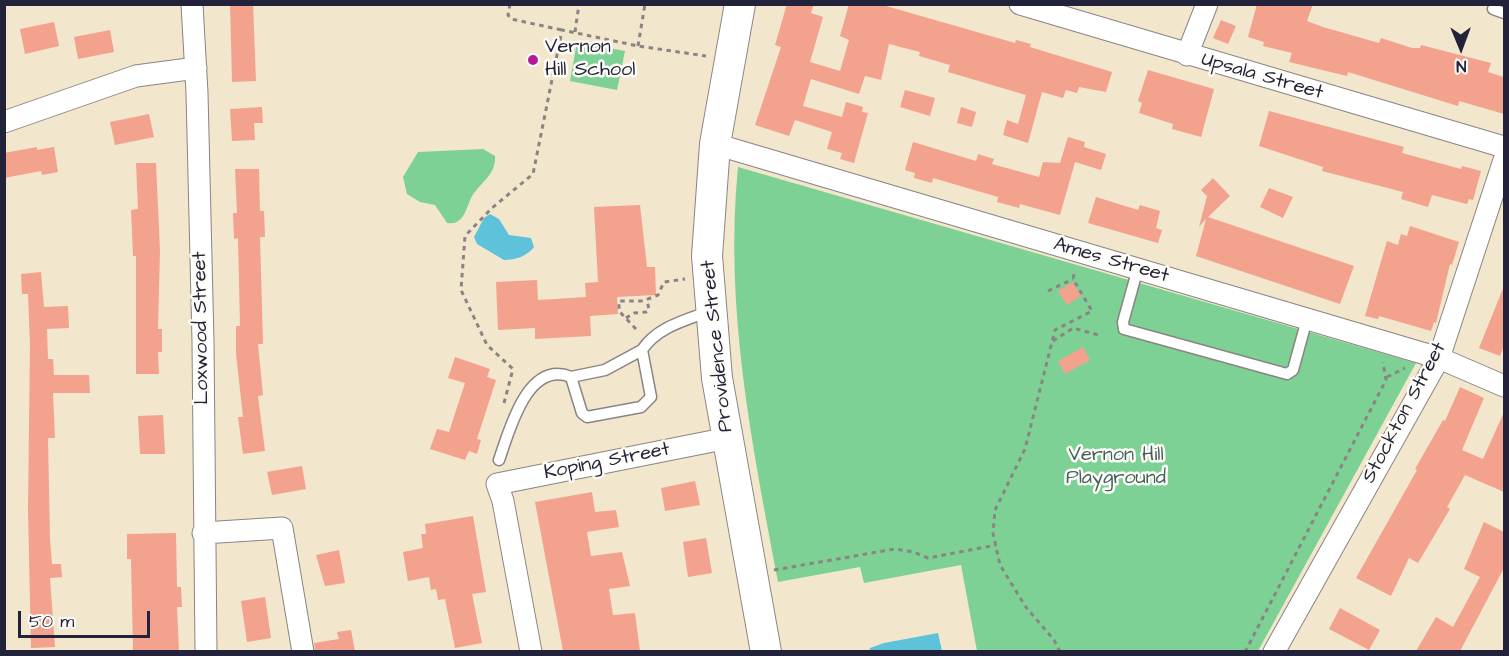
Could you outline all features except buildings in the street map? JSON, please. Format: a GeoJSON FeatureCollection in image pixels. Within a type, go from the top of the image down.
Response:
{"type":"FeatureCollection","features":[{"type":"Feature","properties":{"kind":"main road","name":"Providence Street"},"geometry":{"type":"LineString","coordinates":[[740,4],[715,144],[707,256],[717,378],[766,651]]}},
{"type":"Feature","properties":{"kind":"street","name":"Loxwood Street"},"geometry":{"type":"LineString","coordinates":[[192,4],[203,342],[203,533],[206,651]]}},
{"type":"Feature","properties":{"kind":"street","name":"Upsala Street"},"geometry":{"type":"LineString","coordinates":[[1020,4],[1044,8],[1187,55],[1504,147]]}},
{"type":"Feature","properties":{"kind":"street"},"geometry":{"type":"LineString","coordinates":[[1187,55],[1207,4]]}},
{"type":"Feature","properties":{"kind":"street"},"geometry":{"type":"LineString","coordinates":[[4,122],[136,76],[195,68]]}},
{"type":"Feature","properties":{"kind":"street","name":"Ames Street"},"geometry":{"type":"LineString","coordinates":[[715,144],[1439,358],[1504,386]]}},
{"type":"Feature","properties":{"kind":"street","name":"Stockton Street"},"geometry":{"type":"LineString","coordinates":[[1274,651],[1439,358],[1504,160]]}},
{"type":"Feature","properties":{"kind":"street","name":"Koping Street"},"geometry":{"type":"LineString","coordinates":[[531,651],[497,484],[728,438]]}},
{"type":"Feature","properties":{"kind":"street"},"geometry":{"type":"LineString","coordinates":[[203,533],[282,528],[303,651]]}},
{"type":"Feature","properties":{"kind":"lane"},"geometry":{"type":"LineString","coordinates":[[1493,9],[1504,13]]}},
{"type":"Feature","properties":{"kind":"lane"},"geometry":{"type":"LineString","coordinates":[[1138,268],[1123,322],[1125,329],[1287,374],[1293,370],[1307,319]]}},
{"type":"Feature","properties":{"kind":"lane"},"geometry":{"type":"LineString","coordinates":[[499,460],[523,397],[535,384],[555,375],[571,377],[605,370],[642,350],[647,341],[669,327],[711,310]]}},
{"type":"Feature","properties":{"kind":"lane"},"geometry":{"type":"LineString","coordinates":[[571,377],[582,413],[587,417],[641,407],[651,397],[642,350]]}},
{"type":"Feature","properties":{"kind":"path"},"geometry":{"type":"LineString","coordinates":[[510,4],[508,15],[511,19],[638,46],[710,57]]}},
{"type":"Feature","properties":{"kind":"path"},"geometry":{"type":"LineString","coordinates":[[574,33],[579,4]]}},
{"type":"Feature","properties":{"kind":"path"},"geometry":{"type":"LineString","coordinates":[[638,46],[645,4]]}},
{"type":"Feature","properties":{"kind":"path"},"geometry":{"type":"LineString","coordinates":[[502,412],[513,369],[487,345],[461,290],[465,236],[492,208],[533,174],[562,30]]}},
{"type":"Feature","properties":{"kind":"path"},"geometry":{"type":"LineString","coordinates":[[1048,291],[1073,279],[1078,263]]}},
{"type":"Feature","properties":{"kind":"path"},"geometry":{"type":"LineString","coordinates":[[636,330],[619,311],[619,302],[647,299],[658,295],[664,282],[685,279]]}},
{"type":"Feature","properties":{"kind":"path"},"geometry":{"type":"LineString","coordinates":[[1060,651],[1025,606],[1000,565],[993,533],[995,510],[1024,449],[1055,330],[1092,311],[1073,279]]}},
{"type":"Feature","properties":{"kind":"path"},"geometry":{"type":"LineString","coordinates":[[626,318],[634,313],[649,310],[647,299]]}},
{"type":"Feature","properties":{"kind":"path"},"geometry":{"type":"LineString","coordinates":[[1053,341],[1073,328],[1102,336]]}},
{"type":"Feature","properties":{"kind":"path"},"geometry":{"type":"LineString","coordinates":[[1382,359],[1387,376]]}},
{"type":"Feature","properties":{"kind":"path"},"geometry":{"type":"LineString","coordinates":[[1245,651],[1308,536],[1387,376],[1412,365]]}},
{"type":"Feature","properties":{"kind":"path"},"geometry":{"type":"LineString","coordinates":[[771,571],[895,549],[914,552],[928,558],[996,545]]}},
{"type":"Feature","properties":{"kind":"green space"},"geometry":{"type":"Polygon","coordinates":[[[577,42],[625,51],[617,90],[570,81],[577,42]]]}},
{"type":"Feature","properties":{"kind":"green space"},"geometry":{"type":"Polygon","coordinates":[[[483,149],[495,156],[494,167],[474,193],[465,213],[458,221],[447,223],[435,205],[420,202],[407,194],[403,177],[418,152],[483,149]]]}},
{"type":"Feature","properties":{"kind":"green space","name":"Vernon Hill Playground"},"geometry":{"type":"Polygon","coordinates":[[[738,167],[1416,363],[1258,651],[977,651],[961,565],[864,583],[860,567],[778,582],[743,376],[735,272],[738,167]]]}},
{"type":"Feature","properties":{"kind":"water"},"geometry":{"type":"Polygon","coordinates":[[[490,214],[499,219],[509,235],[531,238],[534,247],[521,257],[504,260],[477,244],[474,237],[484,218],[490,214]]]}},
{"type":"Feature","properties":{"kind":"water"},"geometry":{"type":"Polygon","coordinates":[[[938,633],[942,651],[869,651],[870,648],[884,643],[938,633]]]}},
{"type":"Feature","properties":{"kind":"place","name":"Vernon Hill School"},"geometry":{"type":"Point","coordinates":[533,60]}}]}
